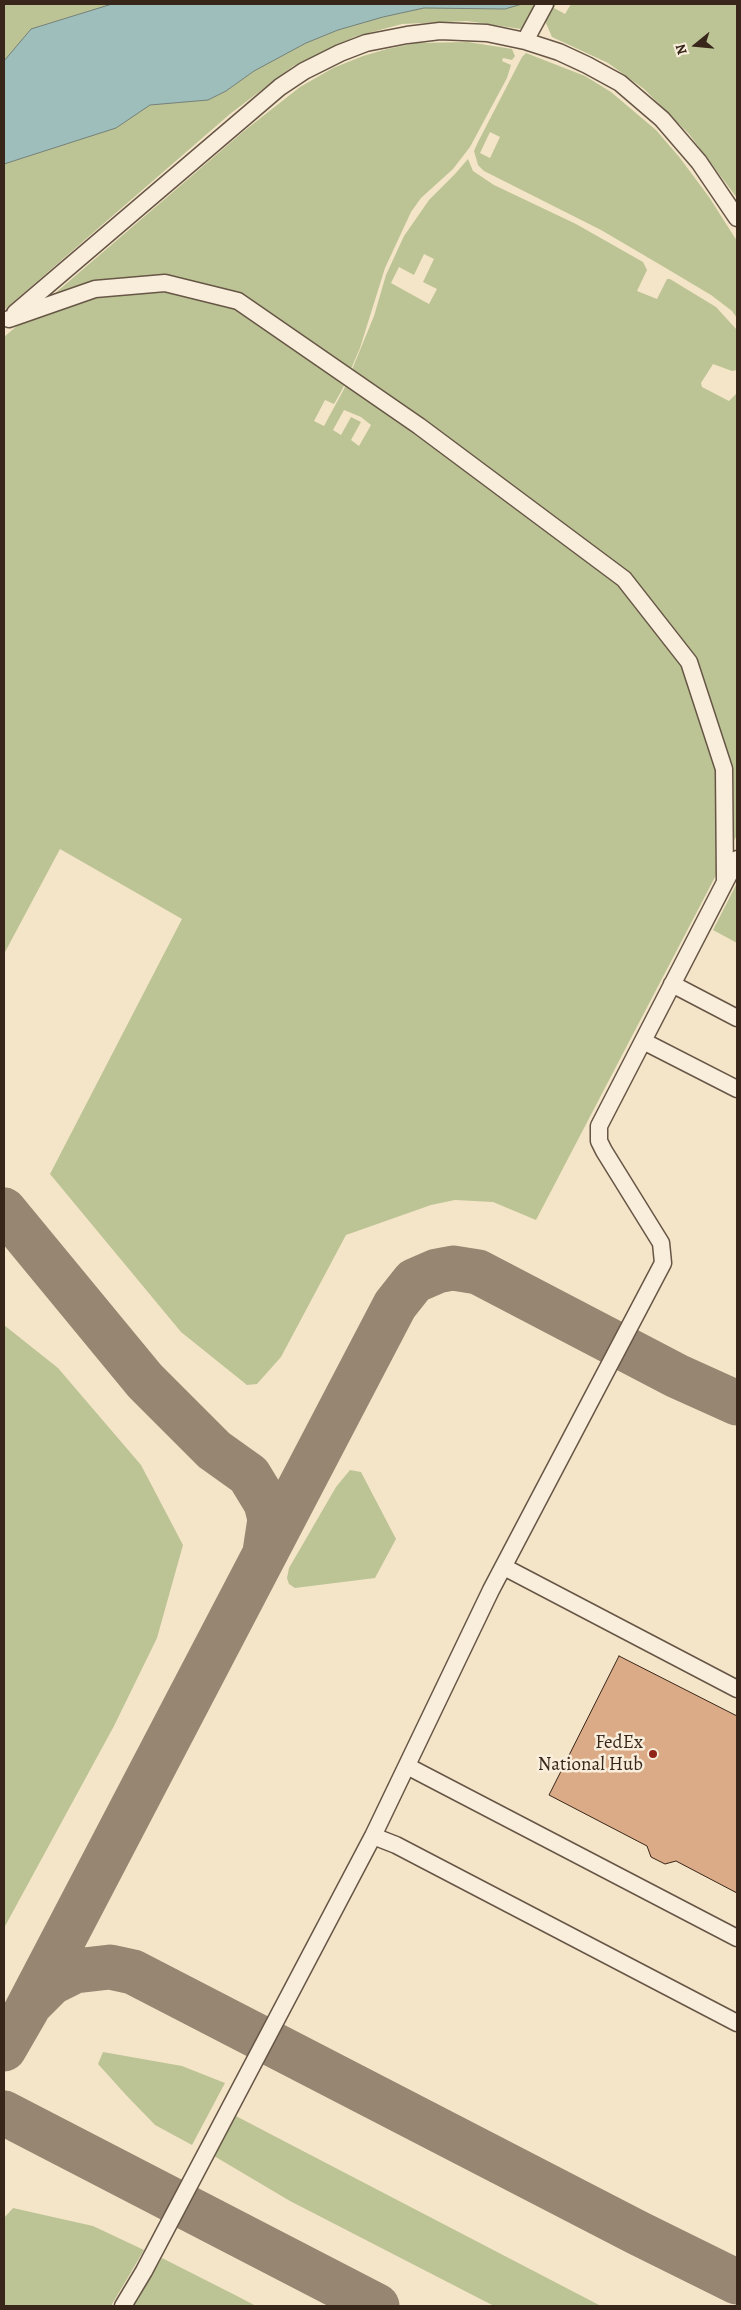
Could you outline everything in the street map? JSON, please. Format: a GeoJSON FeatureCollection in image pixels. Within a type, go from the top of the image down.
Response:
{"type":"FeatureCollection","features":[{"type":"Feature","properties":{"kind":"lane"},"geometry":{"type":"LineString","coordinates":[[525,41],[545,4]]}},
{"type":"Feature","properties":{"kind":"lane"},"geometry":{"type":"LineString","coordinates":[[6,321],[258,104],[291,79],[328,58],[380,39],[440,31],[487,33],[525,41],[559,52],[587,65],[620,83],[642,100],[681,140],[715,183],[737,218]]}},
{"type":"Feature","properties":{"kind":"lane"},"geometry":{"type":"LineString","coordinates":[[6,321],[94,289],[165,283],[238,302],[419,426],[624,579],[688,662],[692,671],[724,769],[725,883]]}},
{"type":"Feature","properties":{"kind":"lane"},"geometry":{"type":"LineString","coordinates":[[123,2306],[144,2271],[373,1836],[504,1567],[662,1263],[662,1249],[658,1238],[604,1151],[598,1134],[604,1115],[737,859]]}},
{"type":"Feature","properties":{"kind":"lane"},"geometry":{"type":"LineString","coordinates":[[672,984],[737,1018]]}},
{"type":"Feature","properties":{"kind":"lane"},"geometry":{"type":"LineString","coordinates":[[643,1041],[737,1090]]}},
{"type":"Feature","properties":{"kind":"lane"},"geometry":{"type":"LineString","coordinates":[[504,1567],[737,1689]]}},
{"type":"Feature","properties":{"kind":"lane"},"geometry":{"type":"LineString","coordinates":[[408,1766],[737,1938]]}},
{"type":"Feature","properties":{"kind":"lane"},"geometry":{"type":"LineString","coordinates":[[373,1836],[404,1849],[737,2023]]}},
{"type":"Feature","properties":{"kind":"green space"},"geometry":{"type":"Polygon","coordinates":[[[4,4],[286,4],[4,120],[4,4]]]}},
{"type":"Feature","properties":{"kind":"green space"},"geometry":{"type":"Polygon","coordinates":[[[353,4],[537,4],[521,29],[467,21],[402,24],[354,37],[293,66],[230,114],[4,310],[4,130],[353,4]]]}},
{"type":"Feature","properties":{"kind":"green space"},"geometry":{"type":"Polygon","coordinates":[[[550,4],[556,4],[554,8],[565,14],[571,4],[737,4],[737,198],[689,134],[644,89],[608,63],[552,37],[545,21],[550,4]]]}},
{"type":"Feature","properties":{"kind":"green space"},"geometry":{"type":"Polygon","coordinates":[[[468,42],[512,49],[515,56],[512,60],[503,58],[502,61],[511,65],[507,78],[470,147],[453,169],[421,198],[411,212],[385,268],[360,348],[342,390],[334,404],[325,400],[314,421],[324,426],[344,389],[374,316],[386,275],[404,236],[429,200],[468,159],[473,171],[494,185],[576,224],[643,262],[647,270],[637,291],[657,299],[667,279],[670,279],[716,307],[737,330],[737,370],[732,371],[713,364],[701,383],[702,387],[729,401],[737,393],[737,835],[536,1220],[493,1202],[455,1200],[431,1205],[346,1235],[281,1357],[257,1384],[247,1385],[181,1332],[50,1174],[182,919],[60,849],[4,954],[4,337],[244,131],[300,87],[333,68],[363,56],[417,43],[468,42]],[[424,254],[414,275],[399,267],[391,283],[429,304],[437,289],[423,282],[434,259],[424,254]],[[344,410],[333,430],[341,435],[351,417],[361,422],[351,440],[359,446],[371,425],[361,417],[344,410]]]}},
{"type":"Feature","properties":{"kind":"green space"},"geometry":{"type":"Polygon","coordinates":[[[526,53],[585,76],[611,92],[656,130],[680,158],[709,197],[737,241],[737,318],[732,311],[711,295],[664,267],[601,230],[484,171],[478,165],[474,151],[522,57],[526,53]],[[490,132],[480,153],[490,158],[500,137],[490,132]]]}},
{"type":"Feature","properties":{"kind":"green space"},"geometry":{"type":"Polygon","coordinates":[[[737,883],[737,943],[713,930],[737,883]]]}},
{"type":"Feature","properties":{"kind":"green space"},"geometry":{"type":"Polygon","coordinates":[[[4,1325],[58,1368],[141,1465],[183,1545],[157,1638],[114,1726],[4,1928],[4,1325]]]}},
{"type":"Feature","properties":{"kind":"green space"},"geometry":{"type":"Polygon","coordinates":[[[350,1470],[361,1472],[396,1539],[375,1578],[295,1588],[289,1584],[287,1578],[289,1568],[336,1487],[350,1470]]]}},
{"type":"Feature","properties":{"kind":"green space"},"geometry":{"type":"Polygon","coordinates":[[[103,2052],[182,2066],[225,2083],[192,2145],[155,2125],[126,2095],[98,2064],[103,2052]]]}},
{"type":"Feature","properties":{"kind":"green space"},"geometry":{"type":"Polygon","coordinates":[[[234,2115],[601,2306],[494,2306],[290,2201],[214,2156],[234,2115]]]}},
{"type":"Feature","properties":{"kind":"green space"},"geometry":{"type":"Polygon","coordinates":[[[13,2208],[93,2226],[144,2250],[111,2306],[4,2306],[4,2218],[13,2208]]]}},
{"type":"Feature","properties":{"kind":"green space"},"geometry":{"type":"Polygon","coordinates":[[[162,2258],[237,2296],[256,2306],[132,2306],[162,2258]]]}},
{"type":"Feature","properties":{"kind":"water"},"geometry":{"type":"Polygon","coordinates":[[[112,4],[522,4],[505,9],[424,8],[338,30],[306,43],[254,71],[226,91],[208,100],[150,105],[116,128],[4,164],[4,61],[31,29],[112,4]]]}},
{"type":"Feature","properties":{"kind":"building","name":"FedEx National Hub"},"geometry":{"type":"Polygon","coordinates":[[[619,1656],[737,1716],[737,1893],[676,1861],[665,1864],[651,1857],[647,1846],[549,1795],[619,1656]]]}},
{"type":"Feature","properties":{"kind":"taxiway"},"geometry":{"type":"LineString","coordinates":[[4,1210],[145,1381],[214,1450],[249,1475],[266,1503],[270,1519],[265,1552]]}},
{"type":"Feature","properties":{"kind":"taxiway"},"geometry":{"type":"LineString","coordinates":[[4,2049],[26,2011],[395,1305],[414,1281],[437,1271],[453,1268],[478,1272],[677,1376],[737,1403]]}},
{"type":"Feature","properties":{"kind":"taxiway"},"geometry":{"type":"LineString","coordinates":[[31,2003],[51,1983],[75,1971],[110,1967],[133,1972],[638,2233],[737,2282]]}},
{"type":"Feature","properties":{"kind":"taxiway"},"geometry":{"type":"LineString","coordinates":[[4,2113],[377,2306]]}},
{"type":"Feature","properties":{"kind":"place","name":"FedEx National Hub"},"geometry":{"type":"Point","coordinates":[653,1754]}}]}
